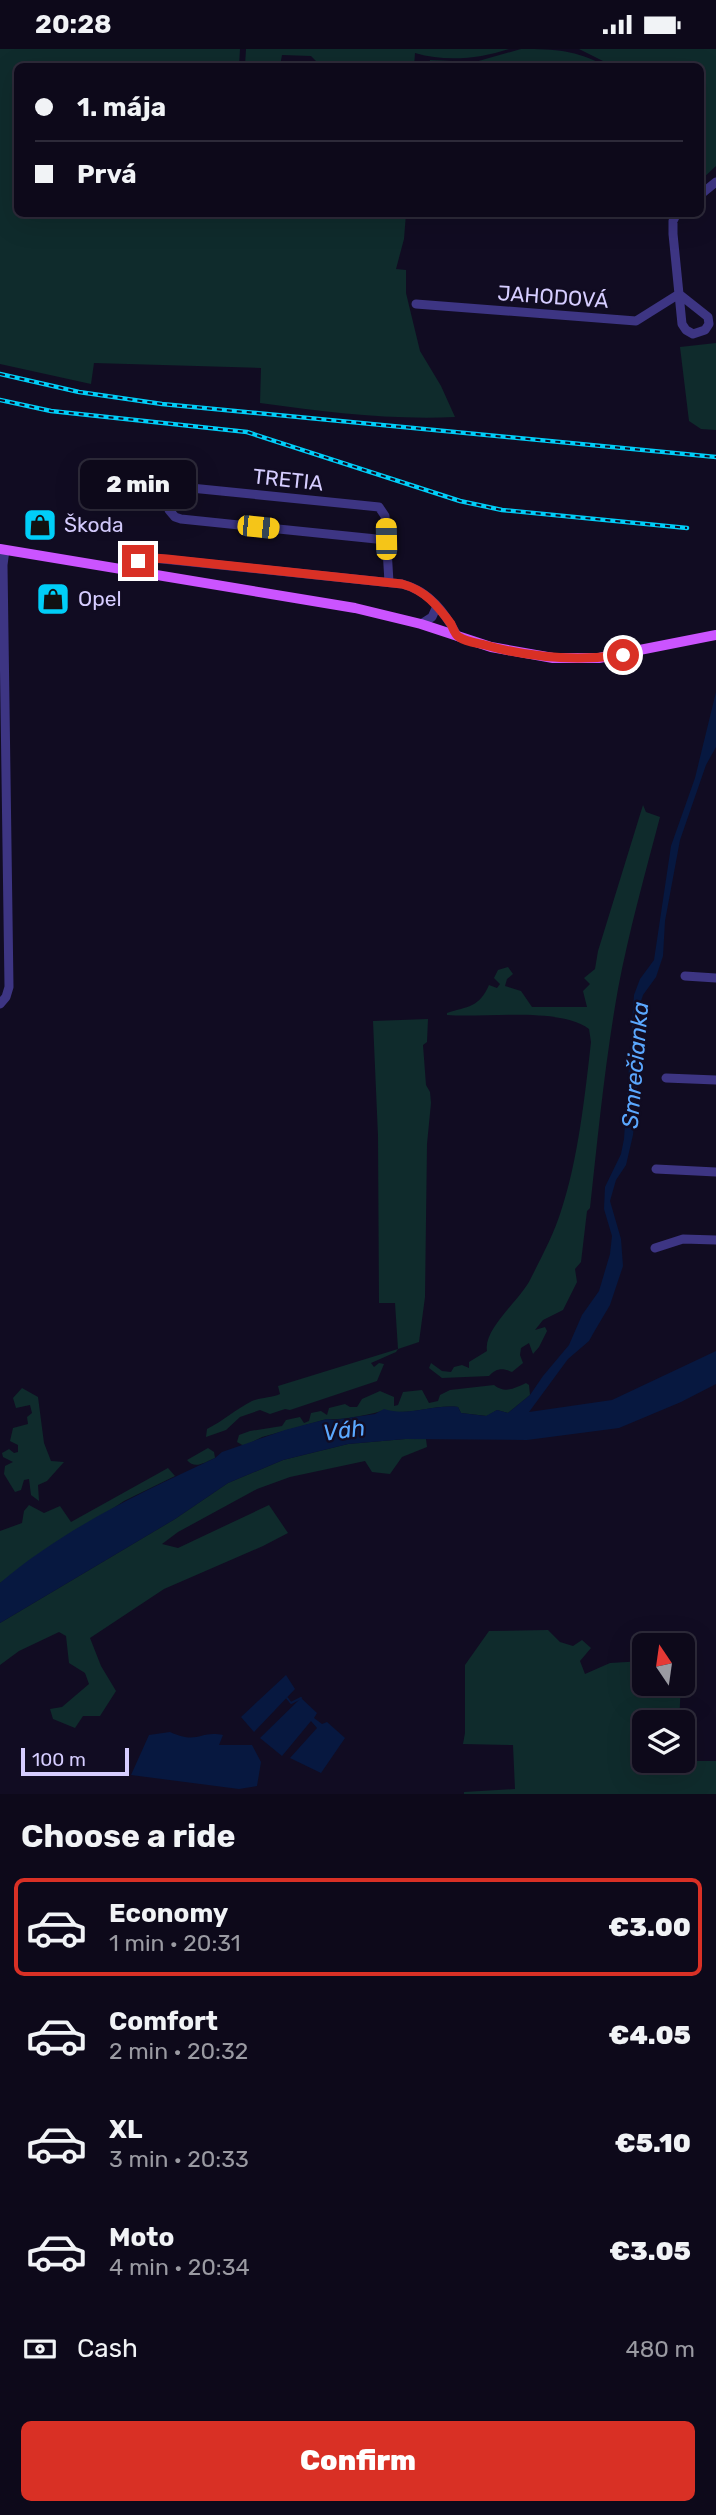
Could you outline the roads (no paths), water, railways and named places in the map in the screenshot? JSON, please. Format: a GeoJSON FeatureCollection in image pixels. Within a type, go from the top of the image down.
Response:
{"type":"FeatureCollection","features":[{"type":"Feature","properties":{"kind":"main road"},"geometry":{"type":"LineString","coordinates":[[2,550],[355,608],[421,624],[510,652],[553,658],[623,655],[716,635]]}},
{"type":"Feature","properties":{"kind":"street","name":"JAHODOVÁ"},"geometry":{"type":"LineString","coordinates":[[416,304],[636,321],[680,295],[673,234],[675,217]]}},
{"type":"Feature","properties":{"kind":"street","name":"TRETIA"},"geometry":{"type":"LineString","coordinates":[[178,487],[382,508],[386,540],[181,519],[169,510],[170,498],[178,487]]}},
{"type":"Feature","properties":{"kind":"street"},"geometry":{"type":"LineString","coordinates":[[386,540],[389,582]]}},
{"type":"Feature","properties":{"kind":"street"},"geometry":{"type":"LineString","coordinates":[[0,1004],[9,987],[2,550]]}},
{"type":"Feature","properties":{"kind":"street"},"geometry":{"type":"LineString","coordinates":[[127,570],[138,561],[153,558],[389,582],[413,587],[438,606],[458,637]]}},
{"type":"Feature","properties":{"kind":"street"},"geometry":{"type":"LineString","coordinates":[[421,624],[432,618],[438,606]]}},
{"type":"Feature","properties":{"kind":"street"},"geometry":{"type":"LineString","coordinates":[[685,976],[716,978]]}},
{"type":"Feature","properties":{"kind":"street"},"geometry":{"type":"LineString","coordinates":[[666,1077],[716,1080]]}},
{"type":"Feature","properties":{"kind":"street"},"geometry":{"type":"LineString","coordinates":[[656,1170],[716,1172]]}},
{"type":"Feature","properties":{"kind":"street"},"geometry":{"type":"LineString","coordinates":[[655,1248],[683,1239],[716,1240]]}},
{"type":"Feature","properties":{"kind":"water"},"geometry":{"type":"Polygon","coordinates":[[[716,692],[716,747],[706,765],[680,840],[665,921],[663,956],[656,977],[643,995],[639,1007],[640,1055],[633,1135],[626,1165],[616,1180],[610,1201],[621,1239],[623,1266],[610,1305],[589,1341],[568,1359],[529,1412],[612,1400],[716,1351],[716,1384],[619,1428],[527,1440],[405,1439],[348,1444],[283,1460],[228,1483],[175,1519],[0,1623],[0,1583],[24,1564],[103,1513],[215,1458],[222,1452],[285,1430],[327,1419],[375,1414],[384,1409],[402,1412],[458,1407],[461,1413],[486,1416],[497,1410],[508,1413],[530,1395],[569,1345],[582,1315],[599,1291],[610,1254],[612,1236],[604,1209],[605,1187],[621,1154],[624,1139],[634,995],[640,979],[654,960],[671,846],[695,778],[716,692]]]}},
{"type":"Feature","properties":{"kind":"water"},"geometry":{"type":"Polygon","coordinates":[[[286,1675],[295,1689],[254,1732],[241,1717],[286,1675]]]}},
{"type":"Feature","properties":{"kind":"water"},"geometry":{"type":"Polygon","coordinates":[[[301,1698],[317,1713],[314,1718],[322,1724],[327,1722],[345,1738],[321,1773],[290,1758],[317,1728],[311,1721],[282,1756],[260,1738],[301,1698]]]}},
{"type":"Feature","properties":{"kind":"water"},"geometry":{"type":"Polygon","coordinates":[[[170,1732],[187,1737],[223,1735],[219,1745],[252,1745],[261,1762],[257,1786],[239,1789],[131,1775],[149,1735],[170,1732]]]}},
{"type":"Feature","properties":{"kind":"waterway"},"geometry":{"type":"LineString","coordinates":[[287,1698],[291,1703],[301,1698]]}},
{"type":"Feature","properties":{"kind":"railway"},"geometry":{"type":"LineString","coordinates":[[0,374],[79,392],[162,404],[716,457]]}},
{"type":"Feature","properties":{"kind":"railway"},"geometry":{"type":"LineString","coordinates":[[0,400],[51,411],[247,432],[460,501],[502,510],[687,528]]}},
{"type":"Feature","properties":{"kind":"place","name":"Škoda"},"geometry":{"type":"Point","coordinates":[40,525]}},
{"type":"Feature","properties":{"kind":"place","name":"Opel"},"geometry":{"type":"Point","coordinates":[53,599]}},
{"type":"Feature","properties":{"kind":"water label","name":"Smrečianka"},"geometry":{"type":"Point","coordinates":[635,1065]}},
{"type":"Feature","properties":{"kind":"water label","name":"Váh"},"geometry":{"type":"Point","coordinates":[344,1430]}}]}
